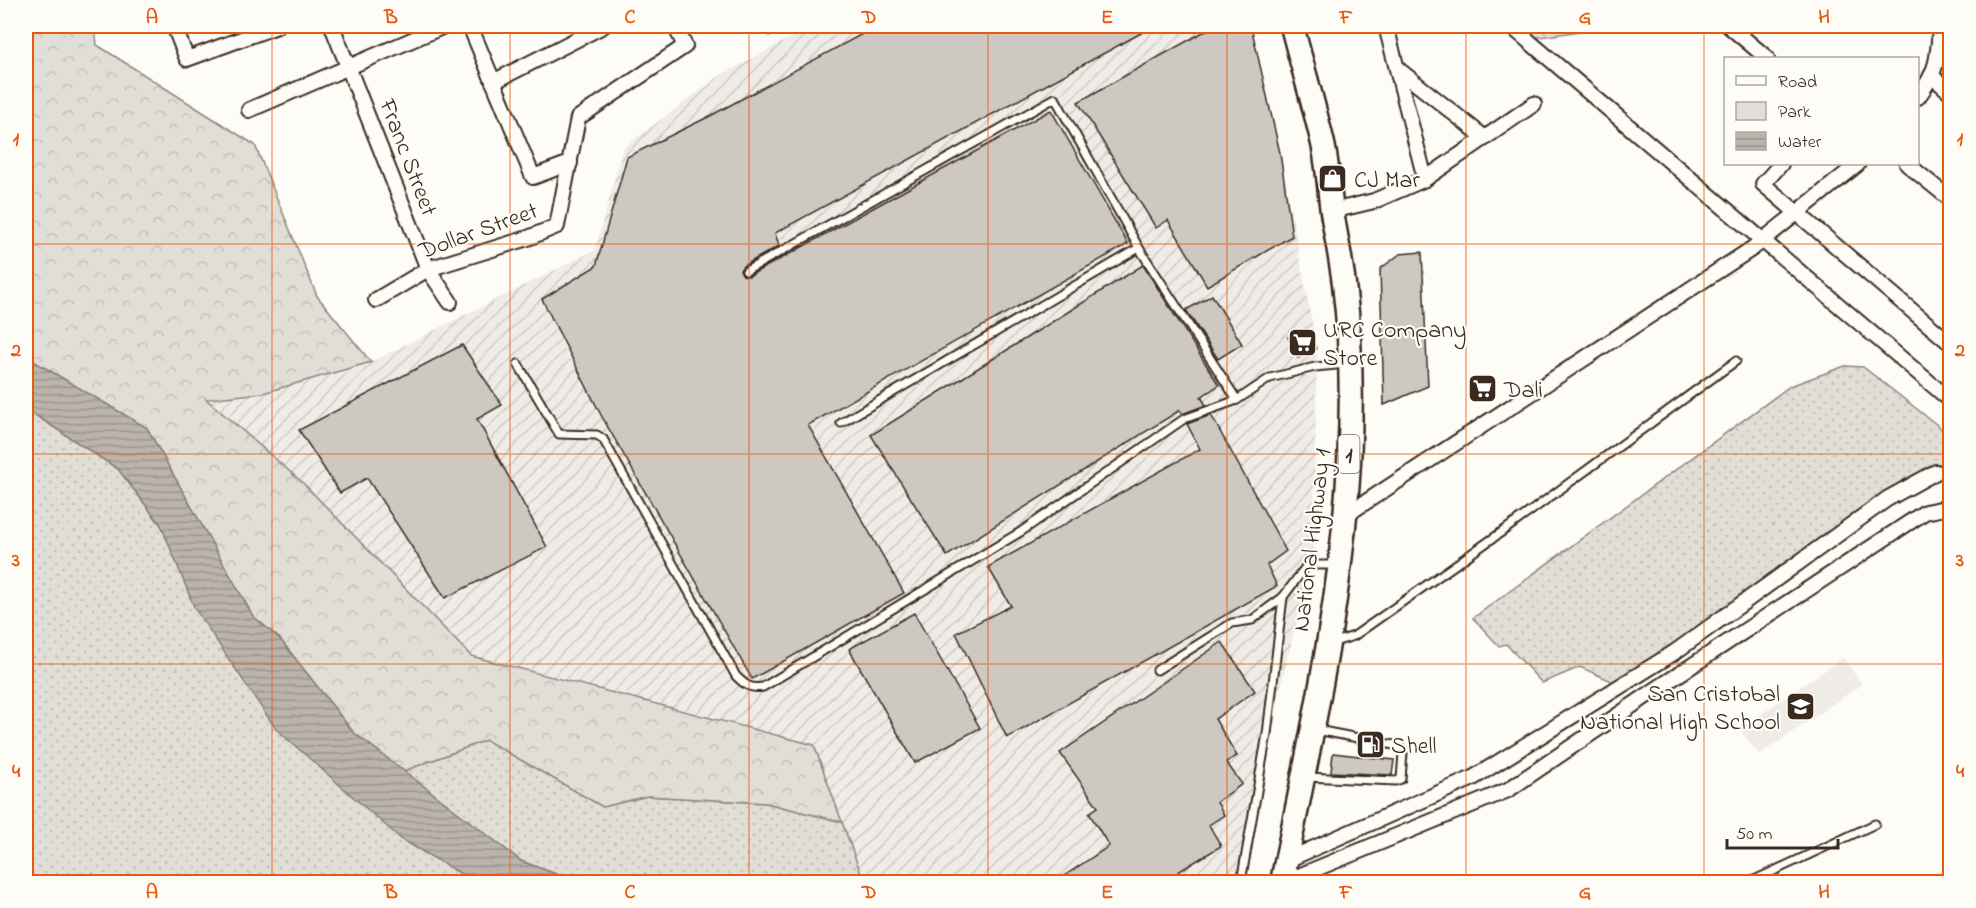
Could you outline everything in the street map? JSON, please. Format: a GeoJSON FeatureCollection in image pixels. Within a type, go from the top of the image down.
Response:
{"type":"FeatureCollection","features":[{"type":"Feature","properties":{"kind":"highway","name":"National Highway 1"},"geometry":{"type":"LineString","coordinates":[[1283,882],[1312,729],[1346,515],[1349,364],[1344,285],[1323,145],[1292,26]]}},
{"type":"Feature","properties":{"kind":"street"},"geometry":{"type":"LineString","coordinates":[[174,26],[187,59],[277,26]]}},
{"type":"Feature","properties":{"kind":"street","name":"Franc Street"},"geometry":{"type":"LineString","coordinates":[[332,26],[428,269],[450,302]]}},
{"type":"Feature","properties":{"kind":"street"},"geometry":{"type":"LineString","coordinates":[[249,110],[348,65],[444,26]]}},
{"type":"Feature","properties":{"kind":"street"},"geometry":{"type":"LineString","coordinates":[[470,26],[533,177],[570,163]]}},
{"type":"Feature","properties":{"kind":"street"},"geometry":{"type":"LineString","coordinates":[[493,82],[603,26]]}},
{"type":"Feature","properties":{"kind":"street","name":"Dollar Street"},"geometry":{"type":"LineString","coordinates":[[376,300],[428,269],[528,238],[557,226],[578,118],[685,46],[675,26]]}},
{"type":"Feature","properties":{"kind":"street"},"geometry":{"type":"LineString","coordinates":[[1386,26],[1425,179]]}},
{"type":"Feature","properties":{"kind":"street"},"geometry":{"type":"LineString","coordinates":[[1511,26],[1950,400]]}},
{"type":"Feature","properties":{"kind":"street"},"geometry":{"type":"LineString","coordinates":[[1729,26],[1766,57]]}},
{"type":"Feature","properties":{"kind":"street"},"geometry":{"type":"LineString","coordinates":[[1919,94],[1932,78],[1938,55],[1940,26]]}},
{"type":"Feature","properties":{"kind":"street"},"geometry":{"type":"LineString","coordinates":[[1399,70],[1485,138]]}},
{"type":"Feature","properties":{"kind":"street"},"geometry":{"type":"LineString","coordinates":[[1932,78],[1950,92]]}},
{"type":"Feature","properties":{"kind":"street"},"geometry":{"type":"LineString","coordinates":[[1332,211],[1374,201],[1425,179],[1534,104]]}},
{"type":"Feature","properties":{"kind":"street"},"geometry":{"type":"LineString","coordinates":[[1780,165],[1763,184],[1950,343]]}},
{"type":"Feature","properties":{"kind":"street"},"geometry":{"type":"LineString","coordinates":[[1346,515],[1762,240],[1857,165]]}},
{"type":"Feature","properties":{"kind":"street"},"geometry":{"type":"LineString","coordinates":[[1908,165],[1950,199]]}},
{"type":"Feature","properties":{"kind":"street"},"geometry":{"type":"LineString","coordinates":[[1287,860],[1473,778],[1675,652],[1887,499],[1936,472]]}},
{"type":"Feature","properties":{"kind":"street"},"geometry":{"type":"LineString","coordinates":[[1283,882],[1508,790],[1925,512],[1950,507]]}},
{"type":"Feature","properties":{"kind":"lane"},"geometry":{"type":"LineString","coordinates":[[746,272],[1055,98],[1139,248],[1238,400]]}},
{"type":"Feature","properties":{"kind":"lane"},"geometry":{"type":"LineString","coordinates":[[841,423],[1139,248]]}},
{"type":"Feature","properties":{"kind":"lane"},"geometry":{"type":"LineString","coordinates":[[1326,645],[1354,636],[1506,529],[1736,361]]}},
{"type":"Feature","properties":{"kind":"lane"},"geometry":{"type":"LineString","coordinates":[[518,363],[560,434],[597,435],[603,439],[736,676],[745,685],[754,688],[763,687],[1022,531],[1184,419],[1238,400],[1270,378],[1315,367],[1349,364]]}},
{"type":"Feature","properties":{"kind":"lane"},"geometry":{"type":"LineString","coordinates":[[1158,670],[1232,623],[1252,620],[1283,597],[1307,565],[1339,566]]}},
{"type":"Feature","properties":{"kind":"lane"},"geometry":{"type":"LineString","coordinates":[[1241,882],[1267,734],[1283,597]]}},
{"type":"Feature","properties":{"kind":"lane"},"geometry":{"type":"LineString","coordinates":[[1302,777],[1396,781],[1401,779],[1403,753],[1399,746],[1312,729]]}},
{"type":"Feature","properties":{"kind":"lane"},"geometry":{"type":"LineString","coordinates":[[1750,882],[1875,824]]}},
{"type":"Feature","properties":{"kind":"shaded area"},"geometry":{"type":"Polygon","coordinates":[[[812,26],[1251,26],[1280,153],[1317,349],[1313,551],[1280,690],[1247,882],[864,882],[814,745],[471,656],[303,483],[205,398],[263,393],[371,362],[595,250],[623,148],[718,77],[812,26]]]}},
{"type":"Feature","properties":{"kind":"shaded area","name":"San Cristobal National High School"},"geometry":{"type":"Polygon","coordinates":[[[1843,658],[1862,684],[1759,755],[1739,729],[1843,658]]]}},
{"type":"Feature","properties":{"kind":"shaded area"},"geometry":{"type":"Polygon","coordinates":[[[1948,870],[1950,882],[1891,882],[1948,870]]]}},
{"type":"Feature","properties":{"kind":"green space"},"geometry":{"type":"Polygon","coordinates":[[[26,26],[95,26],[97,45],[255,145],[317,296],[371,362],[263,393],[206,399],[303,483],[471,656],[814,745],[842,822],[766,803],[647,796],[603,807],[486,740],[404,771],[353,732],[280,639],[253,616],[147,428],[35,362],[26,359],[26,26]]]}},
{"type":"Feature","properties":{"kind":"green space"},"geometry":{"type":"Polygon","coordinates":[[[764,26],[790,26],[769,36],[764,26]]]}},
{"type":"Feature","properties":{"kind":"green space"},"geometry":{"type":"Polygon","coordinates":[[[1512,26],[1614,26],[1527,39],[1512,26]]]}},
{"type":"Feature","properties":{"kind":"green space"},"geometry":{"type":"Polygon","coordinates":[[[1845,366],[1863,367],[1950,435],[1950,459],[1887,493],[1759,589],[1618,684],[1580,667],[1542,683],[1506,644],[1499,646],[1473,618],[1790,386],[1845,366]]]}},
{"type":"Feature","properties":{"kind":"green space"},"geometry":{"type":"Polygon","coordinates":[[[26,409],[118,469],[401,839],[475,882],[26,882],[26,409]]]}},
{"type":"Feature","properties":{"kind":"green space"},"geometry":{"type":"Polygon","coordinates":[[[486,740],[603,807],[647,796],[766,803],[842,822],[864,882],[571,882],[564,877],[521,861],[404,771],[486,740]]]}},
{"type":"Feature","properties":{"kind":"water"},"geometry":{"type":"Polygon","coordinates":[[[26,359],[35,362],[147,428],[253,616],[280,639],[353,732],[521,861],[564,877],[571,882],[475,882],[401,839],[276,729],[195,609],[161,525],[118,469],[26,409],[26,359]]]}},
{"type":"Feature","properties":{"kind":"building"},"geometry":{"type":"Polygon","coordinates":[[[877,26],[1154,26],[775,233],[779,246],[743,266],[740,270],[743,275],[749,276],[1051,110],[1128,244],[808,425],[904,593],[752,679],[601,415],[542,299],[596,266],[627,157],[710,116],[877,26]]]}},
{"type":"Feature","properties":{"kind":"building"},"geometry":{"type":"Polygon","coordinates":[[[1214,26],[1251,26],[1280,153],[1292,236],[1207,286],[1168,220],[1156,228],[1078,102],[1214,26]]]}},
{"type":"Feature","properties":{"kind":"building"},"geometry":{"type":"Polygon","coordinates":[[[1422,252],[1428,386],[1384,405],[1380,269],[1400,254],[1422,252]]]}},
{"type":"Feature","properties":{"kind":"building"},"geometry":{"type":"Polygon","coordinates":[[[1143,265],[1219,385],[1201,397],[1206,405],[1182,414],[1180,410],[947,556],[871,435],[1143,265]]]}},
{"type":"Feature","properties":{"kind":"building"},"geometry":{"type":"Polygon","coordinates":[[[1212,295],[1242,344],[1218,359],[1186,310],[1212,295]]]}},
{"type":"Feature","properties":{"kind":"building","name":"URC Company Store"},"geometry":{"type":"Polygon","coordinates":[[[1306,329],[1316,349],[1298,358],[1288,337],[1306,329]]]}},
{"type":"Feature","properties":{"kind":"building"},"geometry":{"type":"Polygon","coordinates":[[[462,345],[502,405],[477,419],[547,547],[445,598],[367,478],[340,493],[299,430],[462,345]]]}},
{"type":"Feature","properties":{"kind":"building"},"geometry":{"type":"Polygon","coordinates":[[[1211,415],[1286,551],[1267,565],[1277,586],[1007,738],[956,633],[1011,606],[988,567],[1200,449],[1187,424],[1211,415]]]}},
{"type":"Feature","properties":{"kind":"building"},"geometry":{"type":"Polygon","coordinates":[[[914,613],[980,728],[915,763],[849,649],[914,613]]]}},
{"type":"Feature","properties":{"kind":"building"},"geometry":{"type":"Polygon","coordinates":[[[1222,642],[1255,691],[1215,719],[1237,756],[1226,762],[1242,784],[1217,802],[1224,815],[1209,825],[1221,846],[1178,872],[1184,882],[1055,882],[1109,846],[1089,813],[1098,807],[1060,753],[1222,642]]]}},
{"type":"Feature","properties":{"kind":"building"},"geometry":{"type":"Polygon","coordinates":[[[1333,753],[1394,760],[1392,775],[1331,772],[1333,753]]]}},
{"type":"Feature","properties":{"kind":"place","name":"CJ Mar"},"geometry":{"type":"Point","coordinates":[1333,179]}},
{"type":"Feature","properties":{"kind":"place","name":"URC Company Store"},"geometry":{"type":"Point","coordinates":[1302,343]}},
{"type":"Feature","properties":{"kind":"place","name":"Dali"},"geometry":{"type":"Point","coordinates":[1483,389]}},
{"type":"Feature","properties":{"kind":"place","name":"San Cristobal National High School"},"geometry":{"type":"Point","coordinates":[1801,707]}},
{"type":"Feature","properties":{"kind":"place","name":"Shell"},"geometry":{"type":"Point","coordinates":[1370,745]}}]}
